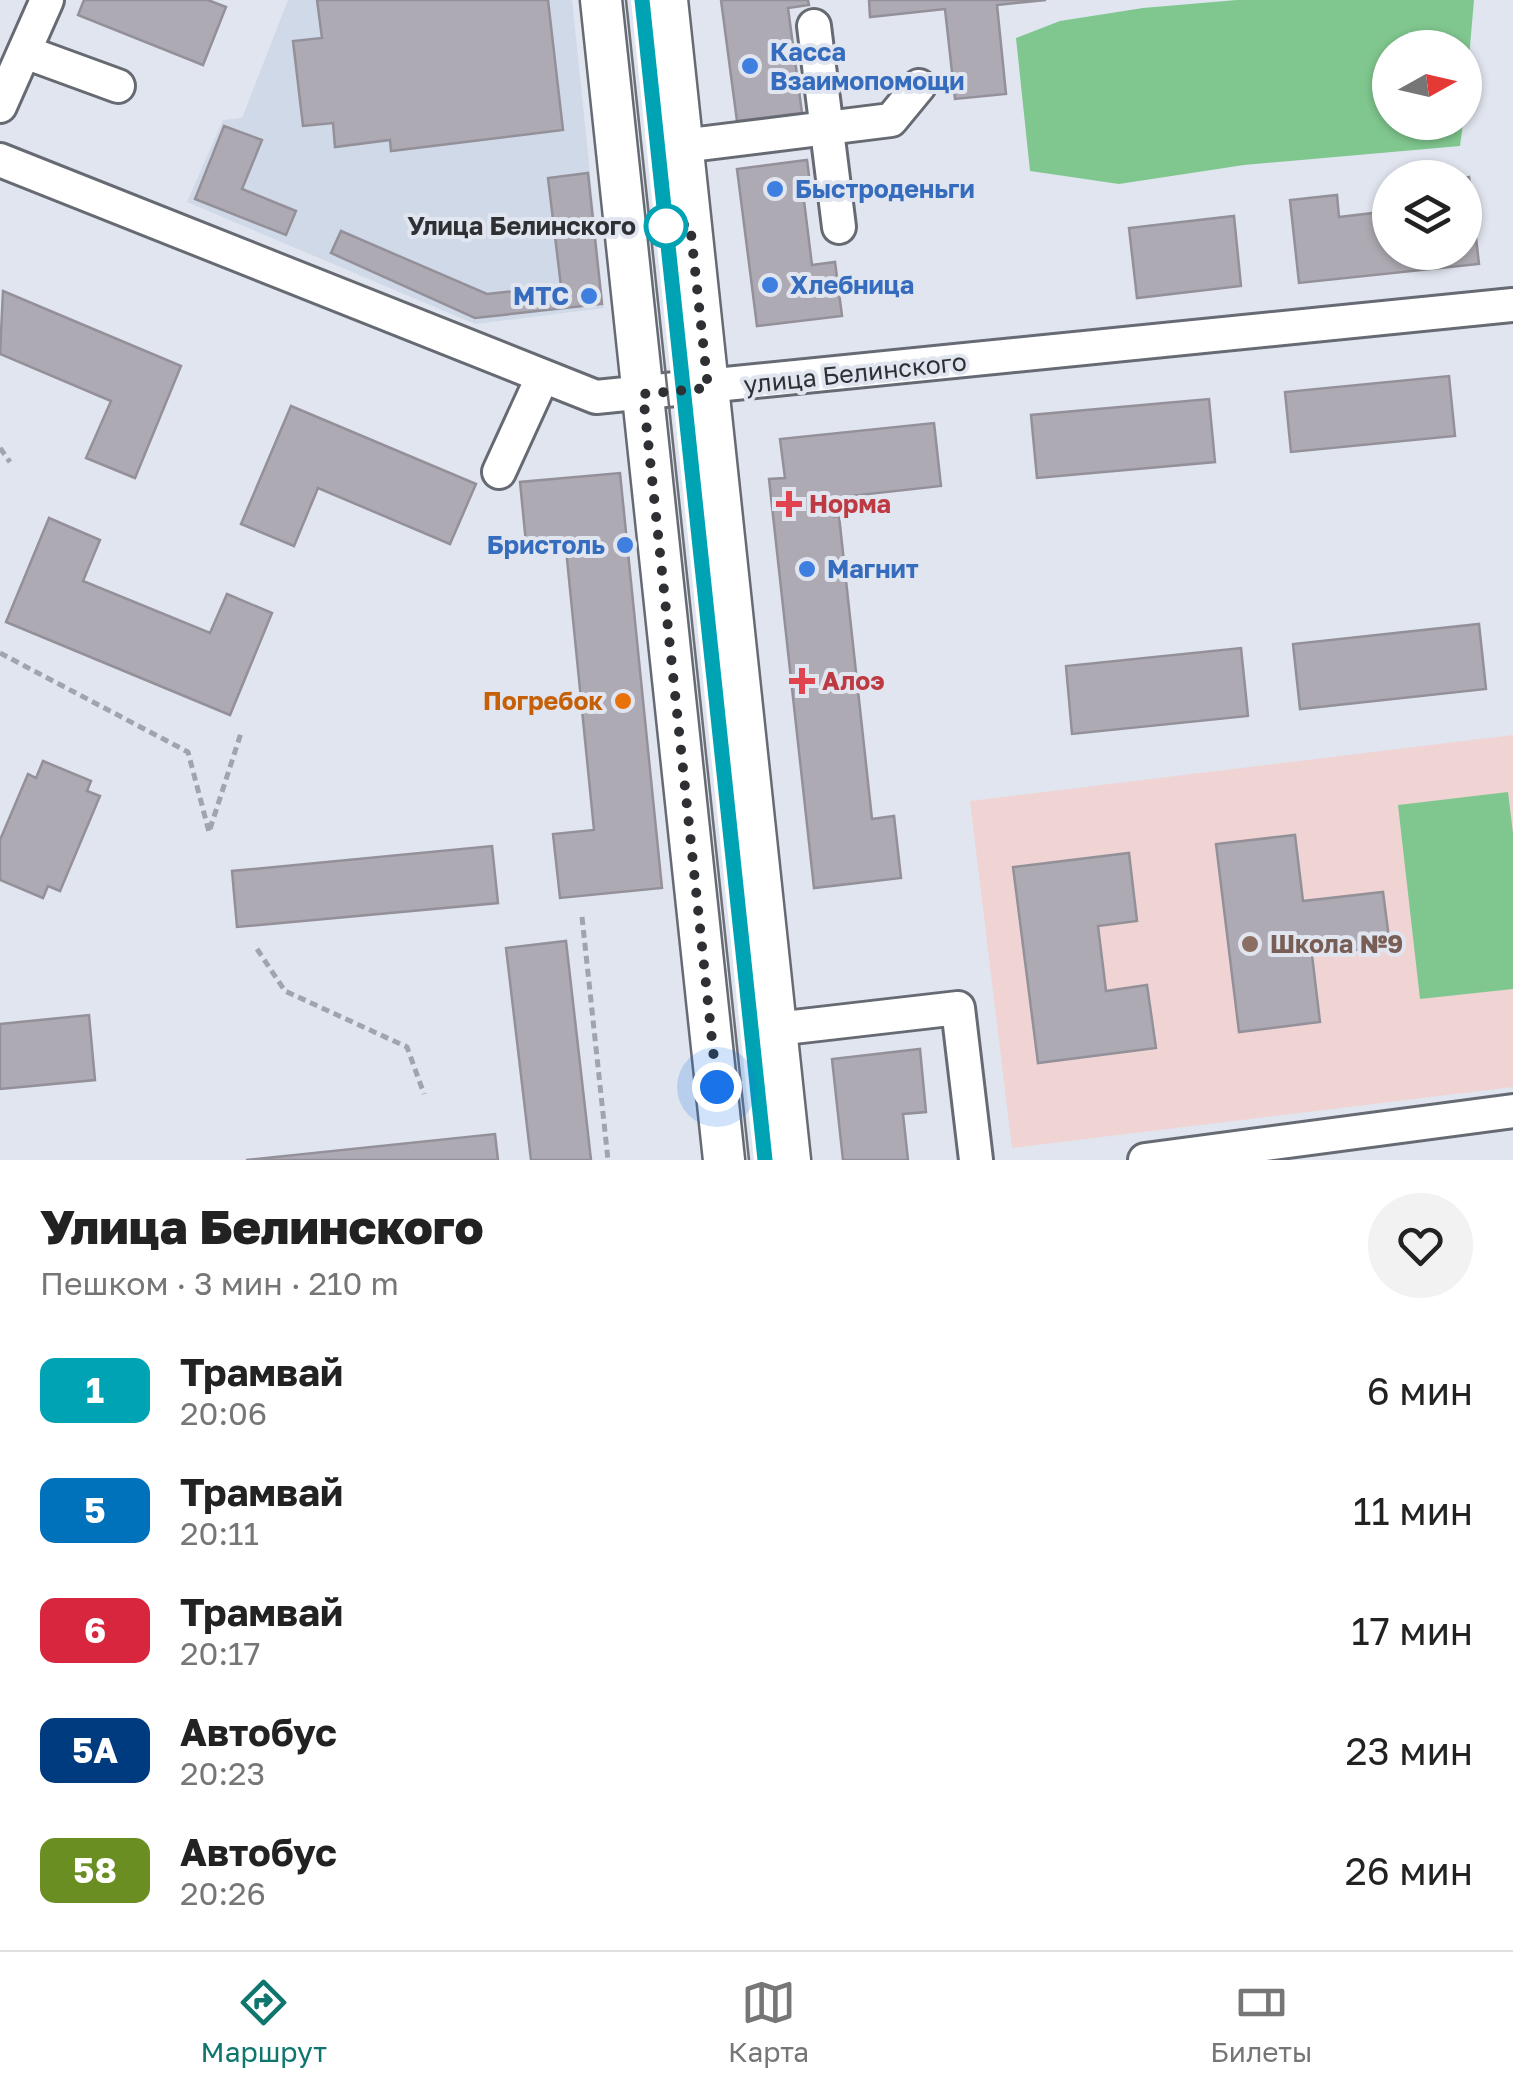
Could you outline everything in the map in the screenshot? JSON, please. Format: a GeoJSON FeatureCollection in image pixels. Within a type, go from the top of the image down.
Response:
{"type":"FeatureCollection","features":[{"type":"Feature","properties":{"kind":"main road"},"geometry":{"type":"LineString","coordinates":[[601,0],[724,1160]]}},
{"type":"Feature","properties":{"kind":"main road"},"geometry":{"type":"LineString","coordinates":[[667,0],[790,1160]]}},
{"type":"Feature","properties":{"kind":"street"},"geometry":{"type":"LineString","coordinates":[[0,106],[47,0]]}},
{"type":"Feature","properties":{"kind":"street"},"geometry":{"type":"LineString","coordinates":[[814,26],[839,227]]}},
{"type":"Feature","properties":{"kind":"street"},"geometry":{"type":"LineString","coordinates":[[25,52],[118,86]]}},
{"type":"Feature","properties":{"kind":"street"},"geometry":{"type":"LineString","coordinates":[[682,146],[892,120],[918,86]]}},
{"type":"Feature","properties":{"kind":"street","name":"улица Белинского"},"geometry":{"type":"LineString","coordinates":[[0,160],[596,398],[1513,305]]}},
{"type":"Feature","properties":{"kind":"street"},"geometry":{"type":"LineString","coordinates":[[499,472],[542,378]]}},
{"type":"Feature","properties":{"kind":"street"},"geometry":{"type":"LineString","coordinates":[[776,1029],[958,1008],[976,1160]]}},
{"type":"Feature","properties":{"kind":"street"},"geometry":{"type":"LineString","coordinates":[[1145,1160],[1513,1111]]}},
{"type":"Feature","properties":{"kind":"path"},"geometry":{"type":"LineString","coordinates":[[0,448],[10,462]]}},
{"type":"Feature","properties":{"kind":"path"},"geometry":{"type":"LineString","coordinates":[[0,652],[188,752],[210,832],[241,734]]}},
{"type":"Feature","properties":{"kind":"path"},"geometry":{"type":"LineString","coordinates":[[582,917],[608,1160]]}},
{"type":"Feature","properties":{"kind":"path"},"geometry":{"type":"LineString","coordinates":[[257,950],[285,992],[407,1047],[424,1094]]}},
{"type":"Feature","properties":{"kind":"shaded area"},"geometry":{"type":"Polygon","coordinates":[[[288,0],[572,0],[604,308],[475,324],[187,202],[223,120],[242,118],[288,0]]]}},
{"type":"Feature","properties":{"kind":"shaded area","name":"Школа №9"},"geometry":{"type":"Polygon","coordinates":[[[1513,735],[1513,1087],[1012,1148],[970,801],[1513,735]]]}},
{"type":"Feature","properties":{"kind":"green space"},"geometry":{"type":"Polygon","coordinates":[[[1237,0],[1474,0],[1471,30],[1372,30],[1372,140],[1461,140],[1460,146],[1244,165],[1119,184],[1030,171],[1016,38],[1060,21],[1143,8],[1237,0]]]}},
{"type":"Feature","properties":{"kind":"green space"},"geometry":{"type":"Polygon","coordinates":[[[1508,792],[1513,833],[1513,989],[1420,999],[1398,805],[1508,792]]]}},
{"type":"Feature","properties":{"kind":"building"},"geometry":{"type":"Polygon","coordinates":[[[84,0],[208,0],[226,7],[203,65],[78,15],[84,0]]]}},
{"type":"Feature","properties":{"kind":"building"},"geometry":{"type":"Polygon","coordinates":[[[317,0],[548,0],[563,130],[391,151],[390,140],[335,147],[333,123],[303,126],[293,41],[322,38],[317,0]]]}},
{"type":"Feature","properties":{"kind":"building"},"geometry":{"type":"Polygon","coordinates":[[[721,0],[808,0],[809,5],[788,8],[802,113],[737,121],[721,0]]]}},
{"type":"Feature","properties":{"kind":"building"},"geometry":{"type":"Polygon","coordinates":[[[869,0],[1046,0],[997,5],[1006,94],[955,99],[945,9],[870,17],[869,0]]]}},
{"type":"Feature","properties":{"kind":"building"},"geometry":{"type":"Polygon","coordinates":[[[224,126],[262,140],[242,189],[296,211],[286,235],[195,199],[224,126]]]}},
{"type":"Feature","properties":{"kind":"building"},"geometry":{"type":"Polygon","coordinates":[[[807,160],[812,199],[804,201],[812,265],[835,262],[842,316],[757,326],[737,169],[807,160]]]}},
{"type":"Feature","properties":{"kind":"building"},"geometry":{"type":"Polygon","coordinates":[[[588,173],[602,304],[475,318],[331,253],[341,231],[487,294],[561,286],[548,178],[588,173]]]}},
{"type":"Feature","properties":{"kind":"building"},"geometry":{"type":"Polygon","coordinates":[[[1337,195],[1339,217],[1372,213],[1372,270],[1422,270],[1299,283],[1290,200],[1337,195]]]}},
{"type":"Feature","properties":{"kind":"building"},"geometry":{"type":"Polygon","coordinates":[[[1234,216],[1241,286],[1137,298],[1129,228],[1234,216]]]}},
{"type":"Feature","properties":{"kind":"building"},"geometry":{"type":"Polygon","coordinates":[[[3,291],[181,366],[135,478],[86,458],[111,401],[0,354],[3,291]]]}},
{"type":"Feature","properties":{"kind":"building"},"geometry":{"type":"Polygon","coordinates":[[[1449,376],[1455,436],[1291,452],[1285,392],[1449,376]]]}},
{"type":"Feature","properties":{"kind":"building"},"geometry":{"type":"Polygon","coordinates":[[[1209,399],[1215,462],[1037,478],[1031,415],[1209,399]]]}},
{"type":"Feature","properties":{"kind":"building"},"geometry":{"type":"Polygon","coordinates":[[[291,406],[476,484],[450,544],[318,488],[294,546],[241,524],[291,406]]]}},
{"type":"Feature","properties":{"kind":"building"},"geometry":{"type":"Polygon","coordinates":[[[934,423],[941,486],[832,498],[834,517],[839,516],[872,819],[894,816],[901,878],[814,888],[769,479],[785,478],[780,439],[934,423]]]}},
{"type":"Feature","properties":{"kind":"building"},"geometry":{"type":"Polygon","coordinates":[[[620,473],[662,888],[560,898],[553,834],[594,830],[565,539],[526,543],[520,482],[620,473]]]}},
{"type":"Feature","properties":{"kind":"building"},"geometry":{"type":"Polygon","coordinates":[[[49,518],[100,540],[83,581],[210,633],[227,594],[272,613],[230,715],[6,622],[49,518]]]}},
{"type":"Feature","properties":{"kind":"building"},"geometry":{"type":"Polygon","coordinates":[[[1479,624],[1486,689],[1300,709],[1293,644],[1479,624]]]}},
{"type":"Feature","properties":{"kind":"building"},"geometry":{"type":"Polygon","coordinates":[[[1241,648],[1248,716],[1072,734],[1066,666],[1241,648]]]}},
{"type":"Feature","properties":{"kind":"building"},"geometry":{"type":"Polygon","coordinates":[[[43,761],[91,781],[87,791],[100,796],[60,891],[48,886],[43,898],[0,880],[0,840],[28,774],[36,778],[43,761]]]}},
{"type":"Feature","properties":{"kind":"building"},"geometry":{"type":"Polygon","coordinates":[[[1295,835],[1303,901],[1383,892],[1390,946],[1312,955],[1320,1022],[1239,1032],[1216,844],[1295,835]]]}},
{"type":"Feature","properties":{"kind":"building"},"geometry":{"type":"Polygon","coordinates":[[[492,846],[498,903],[237,927],[232,871],[492,846]]]}},
{"type":"Feature","properties":{"kind":"building"},"geometry":{"type":"Polygon","coordinates":[[[1129,853],[1137,921],[1098,926],[1106,991],[1147,985],[1156,1048],[1038,1063],[1013,867],[1129,853]]]}},
{"type":"Feature","properties":{"kind":"building"},"geometry":{"type":"Polygon","coordinates":[[[566,941],[591,1160],[531,1160],[506,948],[566,941]]]}},
{"type":"Feature","properties":{"kind":"building"},"geometry":{"type":"Polygon","coordinates":[[[89,1015],[95,1080],[0,1089],[0,1024],[89,1015]]]}},
{"type":"Feature","properties":{"kind":"building"},"geometry":{"type":"Polygon","coordinates":[[[920,1049],[926,1112],[903,1114],[908,1160],[843,1160],[832,1059],[920,1049]]]}},
{"type":"Feature","properties":{"kind":"building"},"geometry":{"type":"Polygon","coordinates":[[[495,1134],[498,1160],[246,1160],[495,1134]]]}},
{"type":"Feature","properties":{"kind":"tram line"},"geometry":{"type":"LineString","coordinates":[[626,0],[749,1160]]}},
{"type":"Feature","properties":{"kind":"tram line"},"geometry":{"type":"LineString","coordinates":[[642,0],[765,1160]]}},
{"type":"Feature","properties":{"kind":"tram line","name":"1"},"geometry":{"type":"LineString","coordinates":[[642,0],[765,1160]]}},
{"type":"Feature","properties":{"kind":"place","name":"Касса Взаимопомощи"},"geometry":{"type":"Point","coordinates":[750,66]}},
{"type":"Feature","properties":{"kind":"place","name":"Быстроденьги"},"geometry":{"type":"Point","coordinates":[775,189]}},
{"type":"Feature","properties":{"kind":"place","name":"Улица Белинского"},"geometry":{"type":"Point","coordinates":[666,226]}},
{"type":"Feature","properties":{"kind":"place","name":"Хлебница"},"geometry":{"type":"Point","coordinates":[770,285]}},
{"type":"Feature","properties":{"kind":"place","name":"МТС"},"geometry":{"type":"Point","coordinates":[589,296]}},
{"type":"Feature","properties":{"kind":"place","name":"Норма"},"geometry":{"type":"Point","coordinates":[789,504]}},
{"type":"Feature","properties":{"kind":"place","name":"Бристоль"},"geometry":{"type":"Point","coordinates":[625,545]}},
{"type":"Feature","properties":{"kind":"place","name":"Магнит"},"geometry":{"type":"Point","coordinates":[807,569]}},
{"type":"Feature","properties":{"kind":"place","name":"Алоэ"},"geometry":{"type":"Point","coordinates":[802,681]}},
{"type":"Feature","properties":{"kind":"place","name":"Погребок"},"geometry":{"type":"Point","coordinates":[623,701]}},
{"type":"Feature","properties":{"kind":"place","name":"Школа №9"},"geometry":{"type":"Point","coordinates":[1250,944]}},
{"type":"Feature","properties":{"kind":"route"},"geometry":{"type":"LineString","coordinates":[[666,226],[690,224],[708,388],[643,394],[717,1087]]}}]}
